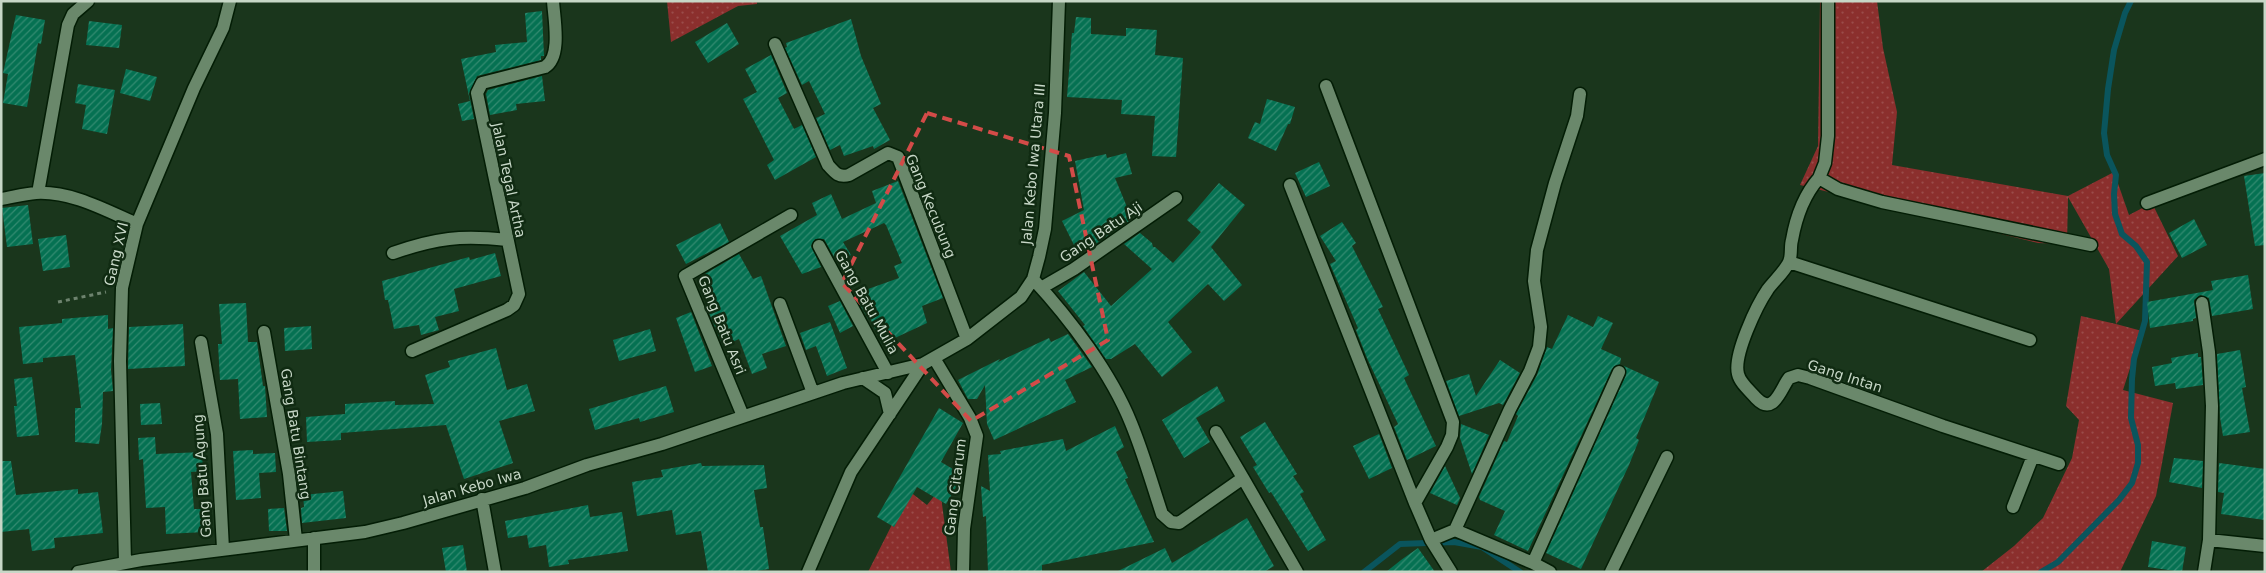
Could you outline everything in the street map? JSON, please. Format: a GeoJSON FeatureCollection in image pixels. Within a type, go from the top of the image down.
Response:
{"type":"FeatureCollection","features":[{"type":"Feature","properties":{"kind":"street"},"geometry":{"type":"LineString","coordinates":[[38,193],[68,25],[73,14],[88,1]]}},
{"type":"Feature","properties":{"kind":"street","name":"Gang XVI"},"geometry":{"type":"LineString","coordinates":[[125,562],[120,361],[122,288],[137,224],[194,88],[223,28],[230,1]]}},
{"type":"Feature","properties":{"kind":"street","name":"Jalan Tegal Artha"},"geometry":{"type":"LineString","coordinates":[[412,351],[507,310],[514,305],[518,294],[477,94],[482,83],[545,67],[552,60],[556,45],[554,1]]}},
{"type":"Feature","properties":{"kind":"street","name":"Jalan Kebo Iwa Utara III"},"geometry":{"type":"LineString","coordinates":[[864,378],[928,361],[967,339],[1037,283],[1045,229],[1055,113],[1059,1]]}},
{"type":"Feature","properties":{"kind":"street"},"geometry":{"type":"LineString","coordinates":[[1828,1],[1828,136],[1824,164],[1819,178],[1806,195],[1791,240],[1789,262],[2030,340]]}},
{"type":"Feature","properties":{"kind":"street","name":"Gang Kecubung"},"geometry":{"type":"LineString","coordinates":[[775,44],[828,165],[836,173],[844,176],[888,153],[898,158],[967,339]]}},
{"type":"Feature","properties":{"kind":"street"},"geometry":{"type":"LineString","coordinates":[[1326,86],[1453,422],[1452,435],[1447,447],[1415,504]]}},
{"type":"Feature","properties":{"kind":"street"},"geometry":{"type":"LineString","coordinates":[[1434,544],[1455,530],[1539,348],[1541,327],[1534,281],[1537,250],[1555,182],[1577,116],[1580,94]]}},
{"type":"Feature","properties":{"kind":"street"},"geometry":{"type":"LineString","coordinates":[[2147,203],[2265,159]]}},
{"type":"Feature","properties":{"kind":"street"},"geometry":{"type":"LineString","coordinates":[[1819,178],[1838,189],[1882,202],[2091,245]]}},
{"type":"Feature","properties":{"kind":"street"},"geometry":{"type":"LineString","coordinates":[[1290,185],[1415,504],[1434,544],[1451,572]]}},
{"type":"Feature","properties":{"kind":"street"},"geometry":{"type":"LineString","coordinates":[[1,199],[38,193],[57,194],[96,206],[137,224]]}},
{"type":"Feature","properties":{"kind":"street","name":"Gang Batu Aji"},"geometry":{"type":"LineString","coordinates":[[1037,283],[1074,269],[1176,198]]}},
{"type":"Feature","properties":{"kind":"street","name":"Gang Batu Asri"},"geometry":{"type":"LineString","coordinates":[[743,416],[685,276],[791,215]]}},
{"type":"Feature","properties":{"kind":"street"},"geometry":{"type":"LineString","coordinates":[[393,252],[436,239],[466,237],[507,240]]}},
{"type":"Feature","properties":{"kind":"street","name":"Gang Batu Mulia"},"geometry":{"type":"LineString","coordinates":[[819,246],[888,372]]}},
{"type":"Feature","properties":{"kind":"street","name":"Gang Intan"},"geometry":{"type":"LineString","coordinates":[[1789,262],[1766,292],[1755,312],[1737,365],[1740,379],[1761,403],[1768,404],[1774,401],[1789,378],[1798,375],[2059,464]]}},
{"type":"Feature","properties":{"kind":"street"},"geometry":{"type":"LineString","coordinates":[[1037,283],[1076,330],[1115,391],[1131,423],[1162,514],[1171,522],[1179,523],[1243,478]]}},
{"type":"Feature","properties":{"kind":"street"},"geometry":{"type":"LineString","coordinates":[[2202,303],[2209,352],[2212,406],[2209,540],[2204,572]]}},
{"type":"Feature","properties":{"kind":"street"},"geometry":{"type":"LineString","coordinates":[[780,304],[813,393]]}},
{"type":"Feature","properties":{"kind":"street","name":"Gang Batu Bintang"},"geometry":{"type":"LineString","coordinates":[[264,332],[289,474],[296,540]]}},
{"type":"Feature","properties":{"kind":"street","name":"Gang Batu Agung"},"geometry":{"type":"LineString","coordinates":[[201,342],[217,434],[222,549]]}},
{"type":"Feature","properties":{"kind":"street","name":"Jalan Kebo Iwa Utara III"},"geometry":{"type":"LineString","coordinates":[[890,414],[928,361]]}},
{"type":"Feature","properties":{"kind":"street","name":"Gang Citarum"},"geometry":{"type":"LineString","coordinates":[[928,361],[970,418],[977,436],[964,529],[963,572]]}},
{"type":"Feature","properties":{"kind":"street"},"geometry":{"type":"LineString","coordinates":[[1533,563],[1619,372]]}},
{"type":"Feature","properties":{"kind":"street"},"geometry":{"type":"LineString","coordinates":[[808,572],[851,472],[890,414],[885,393],[875,384],[864,378]]}},
{"type":"Feature","properties":{"kind":"street","name":"Jalan Kebo Iwa"},"geometry":{"type":"LineString","coordinates":[[78,572],[125,562],[142,566],[222,549],[365,532],[525,488],[587,465],[662,444],[813,393],[864,378]]}},
{"type":"Feature","properties":{"kind":"street"},"geometry":{"type":"LineString","coordinates":[[1216,432],[1296,571]]}},
{"type":"Feature","properties":{"kind":"street"},"geometry":{"type":"LineString","coordinates":[[2014,507],[2033,456]]}},
{"type":"Feature","properties":{"kind":"street"},"geometry":{"type":"LineString","coordinates":[[1611,572],[1667,457]]}},
{"type":"Feature","properties":{"kind":"street"},"geometry":{"type":"LineString","coordinates":[[482,500],[495,572]]}},
{"type":"Feature","properties":{"kind":"street"},"geometry":{"type":"LineString","coordinates":[[1455,530],[1550,572]]}},
{"type":"Feature","properties":{"kind":"street"},"geometry":{"type":"LineString","coordinates":[[314,538],[314,572]]}},
{"type":"Feature","properties":{"kind":"street"},"geometry":{"type":"LineString","coordinates":[[2209,540],[2265,546]]}},
{"type":"Feature","properties":{"kind":"path"},"geometry":{"type":"LineString","coordinates":[[58,302],[122,288]]}},
{"type":"Feature","properties":{"kind":"highlighted area"},"geometry":{"type":"Polygon","coordinates":[[[927,113],[1069,156],[1108,340],[971,421],[842,283],[927,113]]]}},
{"type":"Feature","properties":{"kind":"shaded area"},"geometry":{"type":"Polygon","coordinates":[[[667,1],[757,1],[757,4],[738,6],[671,42],[667,1]]]}},
{"type":"Feature","properties":{"kind":"shaded area"},"geometry":{"type":"Polygon","coordinates":[[[1820,1],[1877,1],[1883,48],[1897,112],[1892,165],[2068,196],[2114,172],[2129,215],[2152,203],[2178,256],[2116,324],[2109,269],[2068,197],[2067,244],[2038,243],[1800,185],[1818,146],[1820,1]]]}},
{"type":"Feature","properties":{"kind":"shaded area"},"geometry":{"type":"Polygon","coordinates":[[[2081,316],[2142,331],[2123,390],[2173,403],[2156,496],[2120,572],[1981,572],[2014,546],[2043,518],[2072,458],[2079,420],[2066,406],[2081,316]]]}},
{"type":"Feature","properties":{"kind":"shaded area"},"geometry":{"type":"Polygon","coordinates":[[[940,489],[951,572],[868,572],[909,491],[927,505],[940,489]]]}},
{"type":"Feature","properties":{"kind":"building"},"geometry":{"type":"Polygon","coordinates":[[[542,11],[544,56],[541,56],[541,60],[477,76],[469,94],[474,119],[462,121],[458,104],[470,101],[461,59],[496,52],[495,45],[527,42],[525,13],[542,11]]]}},
{"type":"Feature","properties":{"kind":"building"},"geometry":{"type":"Polygon","coordinates":[[[16,15],[45,20],[41,44],[38,43],[27,107],[3,103],[8,74],[3,73],[16,15]]]}},
{"type":"Feature","properties":{"kind":"building"},"geometry":{"type":"Polygon","coordinates":[[[1076,17],[1091,18],[1091,34],[1126,36],[1126,28],[1157,30],[1155,55],[1183,58],[1176,157],[1152,156],[1155,116],[1121,114],[1122,100],[1067,97],[1072,33],[1074,33],[1076,17]]]}},
{"type":"Feature","properties":{"kind":"building"},"geometry":{"type":"Polygon","coordinates":[[[851,19],[861,56],[881,104],[873,108],[890,140],[874,149],[873,146],[844,156],[840,145],[830,150],[816,118],[825,114],[809,81],[802,85],[785,48],[787,47],[786,43],[851,19]]]}},
{"type":"Feature","properties":{"kind":"building"},"geometry":{"type":"Polygon","coordinates":[[[89,21],[122,25],[119,48],[86,45],[89,21]]]}},
{"type":"Feature","properties":{"kind":"building"},"geometry":{"type":"Polygon","coordinates":[[[727,23],[739,44],[708,63],[695,42],[727,23]]]}},
{"type":"Feature","properties":{"kind":"building"},"geometry":{"type":"Polygon","coordinates":[[[771,55],[787,93],[778,98],[794,129],[802,125],[816,157],[775,180],[767,165],[774,160],[743,99],[757,92],[745,69],[771,55]]]}},
{"type":"Feature","properties":{"kind":"building"},"geometry":{"type":"Polygon","coordinates":[[[126,69],[157,77],[150,101],[120,93],[126,69]]]}},
{"type":"Feature","properties":{"kind":"building"},"geometry":{"type":"Polygon","coordinates":[[[542,76],[545,101],[516,104],[517,110],[490,115],[486,94],[488,90],[542,76]]]}},
{"type":"Feature","properties":{"kind":"building"},"geometry":{"type":"Polygon","coordinates":[[[78,84],[115,90],[107,134],[82,129],[86,105],[75,103],[78,84]]]}},
{"type":"Feature","properties":{"kind":"building"},"geometry":{"type":"Polygon","coordinates":[[[1267,99],[1295,107],[1290,124],[1288,124],[1276,151],[1248,138],[1255,122],[1260,124],[1267,99]]]}},
{"type":"Feature","properties":{"kind":"building"},"geometry":{"type":"Polygon","coordinates":[[[1126,153],[1132,174],[1115,178],[1132,219],[1094,245],[1078,253],[1062,221],[1084,210],[1075,161],[1106,154],[1107,158],[1126,153]]]}},
{"type":"Feature","properties":{"kind":"building"},"geometry":{"type":"Polygon","coordinates":[[[1319,162],[1330,186],[1306,197],[1295,173],[1319,162]]]}},
{"type":"Feature","properties":{"kind":"building"},"geometry":{"type":"Polygon","coordinates":[[[2265,173],[2265,245],[2255,246],[2244,176],[2265,173]]]}},
{"type":"Feature","properties":{"kind":"building"},"geometry":{"type":"Polygon","coordinates":[[[898,181],[943,298],[922,306],[927,323],[882,344],[871,320],[868,319],[854,294],[899,278],[894,266],[902,263],[886,225],[884,223],[843,242],[851,255],[837,262],[824,239],[815,239],[811,246],[821,267],[802,274],[780,236],[817,215],[812,203],[831,194],[842,219],[876,203],[872,191],[898,181]]]}},
{"type":"Feature","properties":{"kind":"building"},"geometry":{"type":"Polygon","coordinates":[[[1219,183],[1245,205],[1211,247],[1242,285],[1224,301],[1208,284],[1168,322],[1192,352],[1162,377],[1135,344],[1111,359],[1106,359],[1083,326],[1085,325],[1058,291],[1084,272],[1111,306],[1152,269],[1124,244],[1140,233],[1152,243],[1153,247],[1173,263],[1201,232],[1187,220],[1219,183]]]}},
{"type":"Feature","properties":{"kind":"building"},"geometry":{"type":"Polygon","coordinates":[[[28,205],[33,244],[7,247],[2,208],[28,205]]]}},
{"type":"Feature","properties":{"kind":"building"},"geometry":{"type":"Polygon","coordinates":[[[2194,219],[2207,245],[2182,258],[2169,233],[2194,219]]]}},
{"type":"Feature","properties":{"kind":"building"},"geometry":{"type":"Polygon","coordinates":[[[1342,222],[1356,243],[1352,246],[1383,307],[1378,309],[1409,375],[1404,378],[1436,446],[1407,460],[1394,427],[1398,424],[1367,358],[1356,330],[1358,328],[1330,264],[1336,261],[1320,236],[1342,222]]]}},
{"type":"Feature","properties":{"kind":"building"},"geometry":{"type":"Polygon","coordinates":[[[720,223],[729,242],[686,264],[676,245],[720,223]]]}},
{"type":"Feature","properties":{"kind":"building"},"geometry":{"type":"Polygon","coordinates":[[[66,235],[70,267],[43,271],[38,239],[66,235]]]}},
{"type":"Feature","properties":{"kind":"building"},"geometry":{"type":"Polygon","coordinates":[[[495,253],[501,276],[454,289],[459,311],[435,317],[439,330],[421,335],[419,325],[394,329],[388,300],[385,300],[382,281],[469,257],[470,260],[495,253]]]}},
{"type":"Feature","properties":{"kind":"building"},"geometry":{"type":"Polygon","coordinates":[[[739,254],[753,279],[761,276],[786,346],[762,354],[767,368],[752,374],[739,339],[723,346],[706,306],[714,303],[705,274],[739,254]]]}},
{"type":"Feature","properties":{"kind":"building"},"geometry":{"type":"Polygon","coordinates":[[[2248,275],[2253,309],[2212,316],[2209,298],[2200,295],[2194,300],[2196,318],[2193,321],[2150,328],[2147,302],[2213,290],[2211,281],[2248,275]]]}},
{"type":"Feature","properties":{"kind":"building"},"geometry":{"type":"Polygon","coordinates":[[[840,301],[853,326],[840,333],[828,306],[840,301]]]}},
{"type":"Feature","properties":{"kind":"building"},"geometry":{"type":"Polygon","coordinates":[[[246,303],[248,342],[257,342],[263,386],[265,386],[267,417],[240,419],[238,379],[220,380],[218,344],[222,344],[219,304],[246,303]]]}},
{"type":"Feature","properties":{"kind":"building"},"geometry":{"type":"Polygon","coordinates":[[[691,312],[712,366],[695,372],[676,318],[691,312]]]}},
{"type":"Feature","properties":{"kind":"building"},"geometry":{"type":"Polygon","coordinates":[[[108,315],[108,329],[113,328],[111,370],[113,391],[103,392],[99,444],[75,442],[75,408],[81,408],[75,355],[43,358],[43,362],[23,364],[19,327],[62,323],[62,319],[108,315]]]}},
{"type":"Feature","properties":{"kind":"building"},"geometry":{"type":"Polygon","coordinates":[[[1568,315],[1593,327],[1598,316],[1613,323],[1601,349],[1621,358],[1620,364],[1612,369],[1528,551],[1494,535],[1505,511],[1480,500],[1479,497],[1504,441],[1507,442],[1518,416],[1516,414],[1537,375],[1547,347],[1552,349],[1568,315]]]}},
{"type":"Feature","properties":{"kind":"building"},"geometry":{"type":"Polygon","coordinates":[[[830,322],[847,368],[827,376],[816,346],[806,350],[800,333],[830,322]]]}},
{"type":"Feature","properties":{"kind":"building"},"geometry":{"type":"Polygon","coordinates":[[[183,324],[185,366],[128,369],[129,327],[183,324]]]}},
{"type":"Feature","properties":{"kind":"building"},"geometry":{"type":"Polygon","coordinates":[[[311,326],[312,349],[285,351],[284,328],[311,326]]]}},
{"type":"Feature","properties":{"kind":"building"},"geometry":{"type":"Polygon","coordinates":[[[650,329],[656,351],[619,361],[613,340],[650,329]]]}},
{"type":"Feature","properties":{"kind":"building"},"geometry":{"type":"Polygon","coordinates":[[[1068,334],[1092,367],[1065,380],[1076,402],[994,440],[987,424],[985,385],[977,399],[968,399],[958,380],[1049,338],[1051,342],[1068,334]]]}},
{"type":"Feature","properties":{"kind":"building"},"geometry":{"type":"Polygon","coordinates":[[[496,348],[507,390],[527,384],[535,411],[499,421],[513,463],[464,479],[446,425],[341,433],[341,440],[307,442],[306,417],[345,414],[345,404],[395,401],[395,405],[434,404],[425,375],[450,367],[448,361],[496,348]]]}},
{"type":"Feature","properties":{"kind":"building"},"geometry":{"type":"Polygon","coordinates":[[[2240,350],[2246,387],[2242,388],[2250,432],[2223,436],[2220,417],[2217,354],[2240,350]]]}},
{"type":"Feature","properties":{"kind":"building"},"geometry":{"type":"Polygon","coordinates":[[[2198,353],[2198,357],[2201,357],[2203,385],[2176,389],[2175,383],[2155,386],[2152,367],[2172,363],[2171,358],[2198,353]]]}},
{"type":"Feature","properties":{"kind":"building"},"geometry":{"type":"Polygon","coordinates":[[[1500,360],[1520,373],[1503,405],[1499,403],[1459,416],[1446,381],[1469,374],[1476,396],[1500,360]]]}},
{"type":"Feature","properties":{"kind":"building"},"geometry":{"type":"Polygon","coordinates":[[[1624,366],[1659,382],[1636,438],[1639,440],[1629,465],[1581,569],[1546,553],[1626,375],[1624,366]]]}},
{"type":"Feature","properties":{"kind":"building"},"geometry":{"type":"Polygon","coordinates":[[[32,377],[39,435],[17,437],[14,406],[17,406],[14,379],[32,377]]]}},
{"type":"Feature","properties":{"kind":"building"},"geometry":{"type":"Polygon","coordinates":[[[666,386],[674,412],[640,422],[639,418],[595,430],[589,409],[666,386]]]}},
{"type":"Feature","properties":{"kind":"building"},"geometry":{"type":"Polygon","coordinates":[[[1217,386],[1225,401],[1196,418],[1210,442],[1184,458],[1162,420],[1217,386]]]}},
{"type":"Feature","properties":{"kind":"building"},"geometry":{"type":"Polygon","coordinates":[[[160,403],[162,424],[141,425],[140,404],[160,403]]]}},
{"type":"Feature","properties":{"kind":"building"},"geometry":{"type":"Polygon","coordinates":[[[939,408],[963,423],[941,462],[963,475],[946,504],[917,487],[894,527],[877,517],[939,408]]]}},
{"type":"Feature","properties":{"kind":"building"},"geometry":{"type":"Polygon","coordinates":[[[1265,422],[1297,474],[1293,476],[1304,492],[1300,494],[1326,540],[1308,551],[1253,467],[1257,465],[1240,437],[1265,422]]]}},
{"type":"Feature","properties":{"kind":"building"},"geometry":{"type":"Polygon","coordinates":[[[1461,424],[1489,435],[1472,474],[1460,438],[1461,424]]]}},
{"type":"Feature","properties":{"kind":"building"},"geometry":{"type":"Polygon","coordinates":[[[1115,426],[1124,447],[1116,452],[1128,478],[1125,479],[1154,542],[1042,565],[1042,572],[988,572],[986,516],[983,517],[981,486],[990,491],[988,455],[1001,454],[1000,451],[1063,439],[1066,451],[1115,426]]]}},
{"type":"Feature","properties":{"kind":"building"},"geometry":{"type":"Polygon","coordinates":[[[1379,434],[1392,468],[1369,479],[1353,446],[1379,434]]]}},
{"type":"Feature","properties":{"kind":"building"},"geometry":{"type":"Polygon","coordinates":[[[155,437],[156,454],[202,452],[203,471],[191,472],[194,509],[204,509],[205,532],[166,534],[165,507],[146,508],[143,459],[139,460],[138,438],[155,437]]]}},
{"type":"Feature","properties":{"kind":"building"},"geometry":{"type":"Polygon","coordinates":[[[253,450],[253,454],[275,453],[276,472],[259,473],[261,498],[236,500],[233,451],[253,450]]]}},
{"type":"Feature","properties":{"kind":"building"},"geometry":{"type":"Polygon","coordinates":[[[2174,458],[2203,461],[2202,488],[2169,482],[2174,458]]]}},
{"type":"Feature","properties":{"kind":"building"},"geometry":{"type":"Polygon","coordinates":[[[1,461],[11,461],[16,495],[78,489],[78,494],[98,492],[103,533],[54,538],[55,548],[32,551],[29,529],[1,532],[1,461]]]}},
{"type":"Feature","properties":{"kind":"building"},"geometry":{"type":"Polygon","coordinates":[[[701,463],[702,466],[764,465],[767,488],[754,490],[760,527],[763,527],[769,569],[750,572],[708,572],[701,531],[676,535],[672,510],[637,516],[632,482],[663,477],[661,470],[701,463]]]}},
{"type":"Feature","properties":{"kind":"building"},"geometry":{"type":"Polygon","coordinates":[[[2219,463],[2265,469],[2265,520],[2221,514],[2224,493],[2218,492],[2219,463]]]}},
{"type":"Feature","properties":{"kind":"building"},"geometry":{"type":"Polygon","coordinates":[[[1445,466],[1460,498],[1457,505],[1430,493],[1445,466]]]}},
{"type":"Feature","properties":{"kind":"building"},"geometry":{"type":"Polygon","coordinates":[[[343,491],[346,518],[302,523],[301,508],[304,507],[303,495],[343,491]]]}},
{"type":"Feature","properties":{"kind":"building"},"geometry":{"type":"Polygon","coordinates":[[[588,505],[590,517],[622,512],[628,551],[568,560],[569,564],[549,567],[546,545],[529,548],[527,535],[508,538],[505,521],[588,505]]]}},
{"type":"Feature","properties":{"kind":"building"},"geometry":{"type":"Polygon","coordinates":[[[284,508],[287,531],[269,531],[268,509],[284,508]]]}},
{"type":"Feature","properties":{"kind":"building"},"geometry":{"type":"Polygon","coordinates":[[[1247,518],[1274,566],[1264,572],[1116,572],[1165,548],[1172,563],[1247,518]]]}},
{"type":"Feature","properties":{"kind":"building"},"geometry":{"type":"Polygon","coordinates":[[[2152,541],[2186,547],[2182,572],[2148,567],[2152,541]]]}},
{"type":"Feature","properties":{"kind":"building"},"geometry":{"type":"Polygon","coordinates":[[[463,545],[467,572],[446,572],[442,548],[463,545]]]}},
{"type":"Feature","properties":{"kind":"building"},"geometry":{"type":"Polygon","coordinates":[[[1418,548],[1435,572],[1386,572],[1401,560],[1418,548]]]}},
{"type":"Feature","properties":{"kind":"waterway"},"geometry":{"type":"LineString","coordinates":[[2041,572],[2058,562],[2119,500],[2132,483],[2138,463],[2138,445],[2131,418],[2132,379],[2134,359],[2145,321],[2147,262],[2136,246],[2122,234],[2115,214],[2114,194],[2116,175],[2107,155],[2104,133],[2114,50],[2125,13],[2131,1]]}},
{"type":"Feature","properties":{"kind":"waterway"},"geometry":{"type":"LineString","coordinates":[[1364,572],[1400,544],[1454,542],[1482,547],[1520,572]]}}]}
